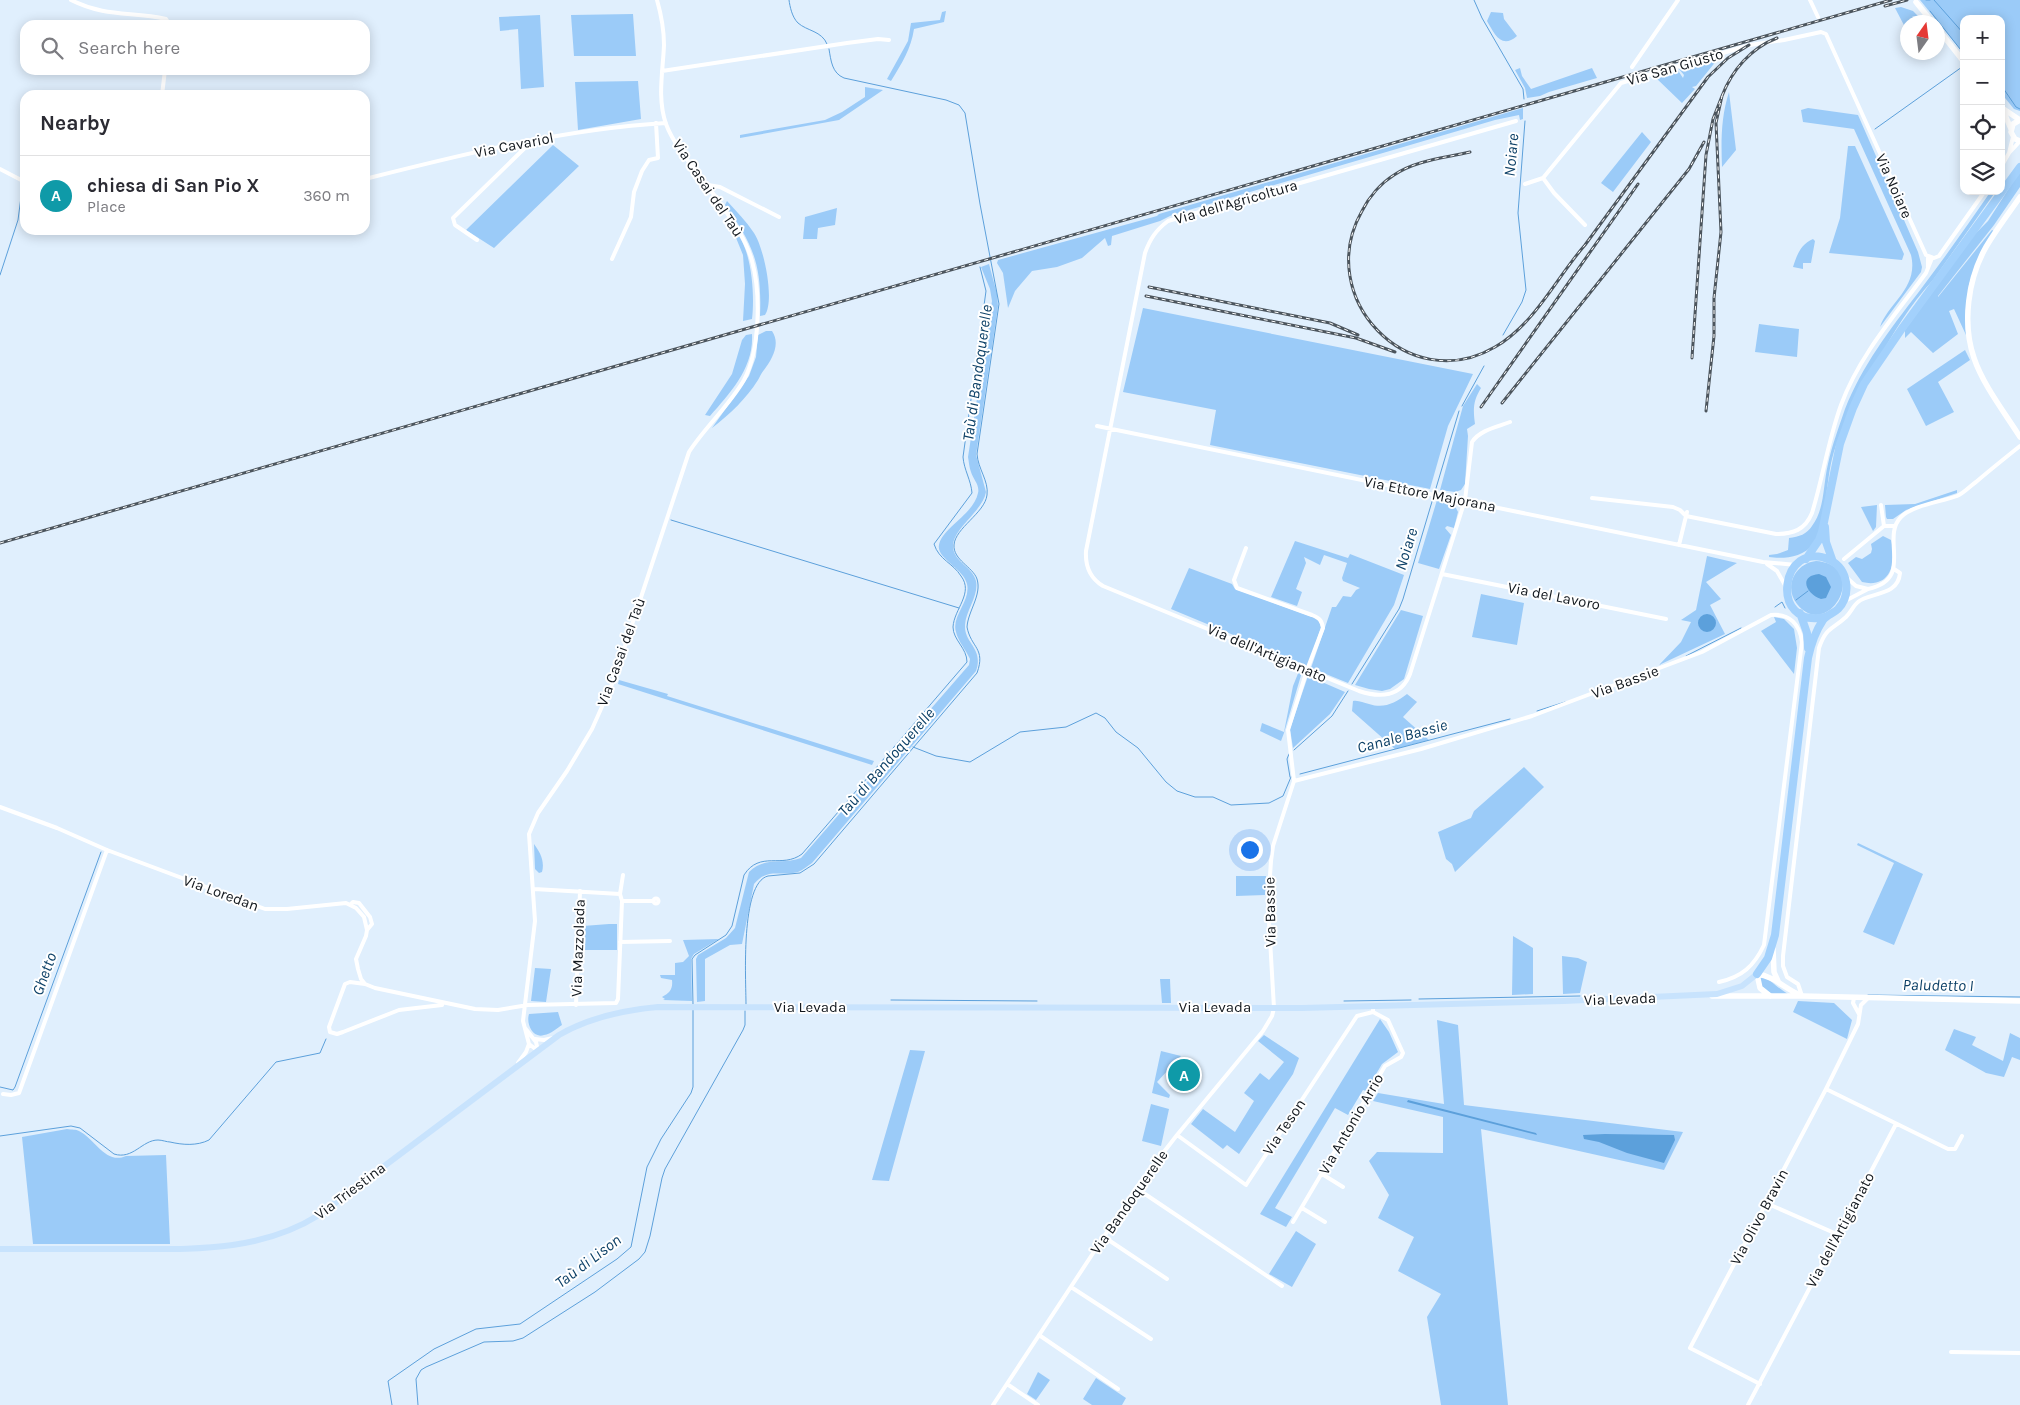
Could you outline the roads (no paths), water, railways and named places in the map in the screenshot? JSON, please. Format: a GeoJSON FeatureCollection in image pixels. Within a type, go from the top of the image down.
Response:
{"type":"FeatureCollection","features":[{"type":"Feature","properties":{"kind":"highway"},"geometry":{"type":"LineString","coordinates":[[1806,559],[1819,540],[1825,520],[1831,478],[1840,444],[1864,384],[1903,326],[2020,167]]}},
{"type":"Feature","properties":{"kind":"highway"},"geometry":{"type":"LineString","coordinates":[[1825,520],[1826,542],[1833,562],[1845,576],[1847,589],[1843,602],[1836,611],[1825,617],[1812,618],[1800,613],[1790,603],[1786,588],[1789,575],[1796,565],[1806,559],[1820,557],[1833,562]]}},
{"type":"Feature","properties":{"kind":"highway"},"geometry":{"type":"LineString","coordinates":[[1758,974],[1768,958],[1773,944],[1808,658],[1807,633],[1800,613]]}},
{"type":"Feature","properties":{"kind":"highway"},"geometry":{"type":"LineString","coordinates":[[1808,658],[1815,635],[1825,617]]}},
{"type":"Feature","properties":{"kind":"main road"},"geometry":{"type":"LineString","coordinates":[[1916,2],[1926,15]]}},
{"type":"Feature","properties":{"kind":"main road"},"geometry":{"type":"LineString","coordinates":[[1945,38],[1962,60]]}},
{"type":"Feature","properties":{"kind":"main road"},"geometry":{"type":"LineString","coordinates":[[2005,109],[2020,120],[2013,124],[2011,129]]}},
{"type":"Feature","properties":{"kind":"main road"},"geometry":{"type":"LineString","coordinates":[[2005,114],[2012,137],[2020,141]]}},
{"type":"Feature","properties":{"kind":"main road"},"geometry":{"type":"LineString","coordinates":[[2020,197],[1986,248],[1979,262],[1971,290],[1968,324],[1974,359],[1997,401],[2020,437]]}},
{"type":"Feature","properties":{"kind":"main road"},"geometry":{"type":"LineString","coordinates":[[1773,944],[1774,972],[1779,983]]}},
{"type":"Feature","properties":{"kind":"main road"},"geometry":{"type":"LineString","coordinates":[[1700,996],[1735,989],[1747,983],[1758,974]]}},
{"type":"Feature","properties":{"kind":"main road"},"geometry":{"type":"LineString","coordinates":[[1758,974],[1760,988],[1771,997]]}},
{"type":"Feature","properties":{"kind":"main road","name":"Via Levada"},"geometry":{"type":"LineString","coordinates":[[1758,974],[1770,977],[1802,996]]}},
{"type":"Feature","properties":{"kind":"main road","name":"Via Levada"},"geometry":{"type":"LineString","coordinates":[[658,1007],[1373,1009],[1700,996],[1802,996],[2020,1001]]}},
{"type":"Feature","properties":{"kind":"main road","name":"Via Triestina"},"geometry":{"type":"LineString","coordinates":[[0,1248],[200,1248],[245,1244],[282,1234],[319,1214],[559,1035],[599,1018],[624,1010],[658,1007]]}},
{"type":"Feature","properties":{"kind":"street"},"geometry":{"type":"LineString","coordinates":[[71,0],[109,14],[167,20]]}},
{"type":"Feature","properties":{"kind":"street","name":"Via Casai del Taù"},"geometry":{"type":"LineString","coordinates":[[529,1044],[524,1026],[524,1007],[535,921],[534,889],[528,834],[533,820],[567,771],[602,707],[626,648],[689,452],[700,435],[743,382],[751,362],[756,334],[757,289],[752,260],[738,230],[708,185],[677,146],[666,123],[661,101],[664,43],[657,0]]}},
{"type":"Feature","properties":{"kind":"street"},"geometry":{"type":"LineString","coordinates":[[1632,67],[1678,0]]}},
{"type":"Feature","properties":{"kind":"street"},"geometry":{"type":"LineString","coordinates":[[1810,0],[1818,17]]}},
{"type":"Feature","properties":{"kind":"street","name":"Via San Giusto"},"geometry":{"type":"LineString","coordinates":[[1543,178],[1621,83],[1750,45],[1825,32]]}},
{"type":"Feature","properties":{"kind":"street","name":"Via Noiare"},"geometry":{"type":"LineString","coordinates":[[1825,32],[1923,249],[1930,257]]}},
{"type":"Feature","properties":{"kind":"street"},"geometry":{"type":"LineString","coordinates":[[662,71],[847,43],[878,39],[889,40]]}},
{"type":"Feature","properties":{"kind":"street"},"geometry":{"type":"LineString","coordinates":[[163,90],[164,75]]}},
{"type":"Feature","properties":{"kind":"street","name":"Via dell'Agricoltura"},"geometry":{"type":"LineString","coordinates":[[1111,430],[1145,253],[1149,242],[1159,228],[1168,221],[1516,121]]}},
{"type":"Feature","properties":{"kind":"street"},"geometry":{"type":"LineString","coordinates":[[612,259],[631,217],[634,192],[642,171],[649,160],[658,158],[656,123]]}},
{"type":"Feature","properties":{"kind":"street","name":"Via Cavariol"},"geometry":{"type":"LineString","coordinates":[[370,178],[532,141],[633,125],[666,123]]}},
{"type":"Feature","properties":{"kind":"street"},"geometry":{"type":"LineString","coordinates":[[2009,153],[2012,137]]}},
{"type":"Feature","properties":{"kind":"street"},"geometry":{"type":"LineString","coordinates":[[477,240],[455,225],[452,222],[453,218],[532,141]]}},
{"type":"Feature","properties":{"kind":"street"},"geometry":{"type":"LineString","coordinates":[[2005,160],[2020,141]]}},
{"type":"Feature","properties":{"kind":"street"},"geometry":{"type":"LineString","coordinates":[[0,169],[20,179]]}},
{"type":"Feature","properties":{"kind":"street"},"geometry":{"type":"LineString","coordinates":[[1525,184],[1543,178],[1554,193],[1585,225]]}},
{"type":"Feature","properties":{"kind":"street"},"geometry":{"type":"LineString","coordinates":[[708,185],[720,186],[779,217]]}},
{"type":"Feature","properties":{"kind":"street"},"geometry":{"type":"LineString","coordinates":[[1592,498],[1673,507],[1687,514],[1776,534],[1788,534],[1800,530],[1808,523],[1816,502],[1827,446],[1842,403],[1871,348],[1926,273],[1930,257],[1939,256],[1946,248],[1982,195]]}},
{"type":"Feature","properties":{"kind":"street","name":"Via dell'Artigianato"},"geometry":{"type":"LineString","coordinates":[[1111,430],[1086,551],[1087,565],[1092,576],[1104,586],[1375,696],[1388,695],[1402,687],[1410,674],[1466,500],[1472,442],[1476,437],[1492,428],[1510,422]]}},
{"type":"Feature","properties":{"kind":"street","name":"Via Ettore Majorana"},"geometry":{"type":"LineString","coordinates":[[1097,426],[1763,562],[1796,565]]}},
{"type":"Feature","properties":{"kind":"street"},"geometry":{"type":"LineString","coordinates":[[1843,602],[1882,584],[1888,579],[1894,569],[1895,526],[1900,518],[1908,512],[1959,495],[2020,446]]}},
{"type":"Feature","properties":{"kind":"street"},"geometry":{"type":"LineString","coordinates":[[1881,505],[1884,526]]}},
{"type":"Feature","properties":{"kind":"street"},"geometry":{"type":"LineString","coordinates":[[1679,545],[1687,514]]}},
{"type":"Feature","properties":{"kind":"street"},"geometry":{"type":"LineString","coordinates":[[1844,558],[1884,526],[1895,526]]}},
{"type":"Feature","properties":{"kind":"street"},"geometry":{"type":"LineString","coordinates":[[1246,548],[1234,580],[1237,588],[1312,615],[1319,618],[1322,622],[1323,628],[1307,670],[1288,730],[1294,781]]}},
{"type":"Feature","properties":{"kind":"street"},"geometry":{"type":"LineString","coordinates":[[1763,562],[1777,571],[1786,588]]}},
{"type":"Feature","properties":{"kind":"street"},"geometry":{"type":"LineString","coordinates":[[1802,996],[1798,984],[1788,977],[1783,966],[1783,956],[1819,648],[1825,633],[1845,618],[1859,601],[1883,593],[1891,588],[1900,576],[1900,573],[1894,569]]}},
{"type":"Feature","properties":{"kind":"street","name":"Via del Lavoro"},"geometry":{"type":"LineString","coordinates":[[1442,574],[1666,618]]}},
{"type":"Feature","properties":{"kind":"street"},"geometry":{"type":"LineString","coordinates":[[1845,576],[1856,586],[1868,589]]}},
{"type":"Feature","properties":{"kind":"street","name":"Via Bassie"},"geometry":{"type":"LineString","coordinates":[[1274,1008],[1269,877],[1273,846],[1294,781],[1421,749],[1532,716],[1668,666],[1702,652],[1771,615],[1782,615],[1795,623],[1800,632],[1802,642],[1764,945],[1751,967],[1741,974],[1719,982]]}},
{"type":"Feature","properties":{"kind":"street","name":"Via Loredan"},"geometry":{"type":"LineString","coordinates":[[0,807],[57,828],[107,850],[265,909],[351,904],[360,912],[367,930],[356,959],[361,979],[365,984]]}},
{"type":"Feature","properties":{"kind":"street"},"geometry":{"type":"LineString","coordinates":[[3,1094],[12,1095],[18,1093],[107,850]]}},
{"type":"Feature","properties":{"kind":"street"},"geometry":{"type":"LineString","coordinates":[[447,1004],[399,1010],[337,1034],[330,1032],[329,1027],[345,984],[350,982],[365,984],[391,993],[475,1009],[498,1010],[528,1005],[614,1004],[618,999],[622,901],[620,894],[624,875]]}},
{"type":"Feature","properties":{"kind":"street"},"geometry":{"type":"LineString","coordinates":[[534,889],[620,894]]}},
{"type":"Feature","properties":{"kind":"street","name":"Via Mazzolada"},"geometry":{"type":"LineString","coordinates":[[576,1005],[580,891]]}},
{"type":"Feature","properties":{"kind":"street"},"geometry":{"type":"LineString","coordinates":[[622,901],[653,901]]}},
{"type":"Feature","properties":{"kind":"street"},"geometry":{"type":"LineString","coordinates":[[620,942],[670,941]]}},
{"type":"Feature","properties":{"kind":"street"},"geometry":{"type":"LineString","coordinates":[[1839,998],[1854,1006],[1859,1012]]}},
{"type":"Feature","properties":{"kind":"street"},"geometry":{"type":"LineString","coordinates":[[1854,998],[1852,1003],[1854,1006]]}},
{"type":"Feature","properties":{"kind":"street"},"geometry":{"type":"LineString","coordinates":[[1854,998],[1859,1012]]}},
{"type":"Feature","properties":{"kind":"street","name":"Via Olivo Bravin"},"geometry":{"type":"LineString","coordinates":[[1760,1384],[1690,1348],[1826,1089],[1858,1024],[1859,1012],[1864,1001],[1868,998]]}},
{"type":"Feature","properties":{"kind":"street","name":"Via Bandoquerelle"},"geometry":{"type":"LineString","coordinates":[[993,1405],[1136,1188],[1263,1031],[1274,1008]]}},
{"type":"Feature","properties":{"kind":"street","name":"Via Teson"},"geometry":{"type":"LineString","coordinates":[[1177,1135],[1246,1185],[1357,1016],[1373,1009]]}},
{"type":"Feature","properties":{"kind":"street","name":"Via Antonio Arrio"},"geometry":{"type":"LineString","coordinates":[[1293,1222],[1385,1066],[1401,1057],[1403,1053],[1388,1020],[1373,1009]]}},
{"type":"Feature","properties":{"kind":"street"},"geometry":{"type":"LineString","coordinates":[[524,1026],[534,1039],[538,1051]]}},
{"type":"Feature","properties":{"kind":"street"},"geometry":{"type":"LineString","coordinates":[[534,1039],[544,1040],[559,1035]]}},
{"type":"Feature","properties":{"kind":"street"},"geometry":{"type":"LineString","coordinates":[[511,1070],[523,1057],[529,1044],[538,1051]]}},
{"type":"Feature","properties":{"kind":"street"},"geometry":{"type":"LineString","coordinates":[[1826,1089],[1951,1150],[1955,1149],[1962,1136]]}},
{"type":"Feature","properties":{"kind":"street","name":"Via dell'Artigianato"},"geometry":{"type":"LineString","coordinates":[[1748,1405],[1896,1124]]}},
{"type":"Feature","properties":{"kind":"street"},"geometry":{"type":"LineString","coordinates":[[1322,1174],[1343,1187]]}},
{"type":"Feature","properties":{"kind":"street"},"geometry":{"type":"LineString","coordinates":[[1136,1188],[1282,1286]]}},
{"type":"Feature","properties":{"kind":"street"},"geometry":{"type":"LineString","coordinates":[[1766,1203],[1838,1235]]}},
{"type":"Feature","properties":{"kind":"street"},"geometry":{"type":"LineString","coordinates":[[1302,1208],[1325,1222]]}},
{"type":"Feature","properties":{"kind":"street"},"geometry":{"type":"LineString","coordinates":[[1104,1237],[1168,1279]]}},
{"type":"Feature","properties":{"kind":"street"},"geometry":{"type":"LineString","coordinates":[[1071,1287],[1151,1339]]}},
{"type":"Feature","properties":{"kind":"street"},"geometry":{"type":"LineString","coordinates":[[1039,1335],[1118,1389]]}},
{"type":"Feature","properties":{"kind":"street"},"geometry":{"type":"LineString","coordinates":[[1952,1352],[2020,1353]]}},
{"type":"Feature","properties":{"kind":"street"},"geometry":{"type":"LineString","coordinates":[[1007,1384],[1038,1405]]}},
{"type":"Feature","properties":{"kind":"waterway","name":"Taù di Bandoquerelle"},"geometry":{"type":"LineString","coordinates":[[789,0],[796,21],[822,36],[827,44]]}},
{"type":"Feature","properties":{"kind":"waterway","name":"Noiare"},"geometry":{"type":"LineString","coordinates":[[1474,0],[1482,18],[1523,89],[1524,99]]}},
{"type":"Feature","properties":{"kind":"waterway"},"geometry":{"type":"LineString","coordinates":[[1934,0],[1960,29]]}},
{"type":"Feature","properties":{"kind":"waterway"},"geometry":{"type":"LineString","coordinates":[[1930,11],[1960,49]]}},
{"type":"Feature","properties":{"kind":"waterway","name":"Taù di Bandoquerelle"},"geometry":{"type":"LineString","coordinates":[[746,1004],[746,934],[753,896],[759,883],[768,876],[800,873],[814,864],[977,673],[980,658],[967,627],[978,591],[977,579],[957,555],[954,545],[959,533],[981,508],[987,495],[977,454],[999,304],[965,113],[959,105],[946,100],[844,78],[835,70],[831,62],[829,49]]}},
{"type":"Feature","properties":{"kind":"waterway"},"geometry":{"type":"LineString","coordinates":[[1875,129],[1960,68]]}},
{"type":"Feature","properties":{"kind":"waterway"},"geometry":{"type":"LineString","coordinates":[[2005,91],[2016,107],[2020,109]]}},
{"type":"Feature","properties":{"kind":"waterway","name":"Noiare"},"geometry":{"type":"LineString","coordinates":[[1503,335],[1522,302],[1526,290],[1518,213],[1525,121]]}},
{"type":"Feature","properties":{"kind":"waterway"},"geometry":{"type":"LineString","coordinates":[[0,275],[18,220],[20,205]]}},
{"type":"Feature","properties":{"kind":"waterway","name":"Taù di Lison"},"geometry":{"type":"LineString","coordinates":[[693,1004],[692,959],[695,955],[726,935],[732,926],[744,875],[757,863],[787,860],[802,854],[967,662],[965,652],[955,636],[953,627],[964,595],[964,582],[958,572],[939,554],[934,544],[972,493],[963,457],[986,291],[980,267]]}},
{"type":"Feature","properties":{"kind":"waterway","name":"Noiare"},"geometry":{"type":"LineString","coordinates":[[1462,406],[1484,366]]}},
{"type":"Feature","properties":{"kind":"waterway","name":"Noiare"},"geometry":{"type":"LineString","coordinates":[[1352,684],[1399,609],[1403,599],[1459,411]]}},
{"type":"Feature","properties":{"kind":"waterway"},"geometry":{"type":"LineString","coordinates":[[671,520],[959,608]]}},
{"type":"Feature","properties":{"kind":"waterway","name":"Canale Bassie"},"geometry":{"type":"LineString","coordinates":[[1796,600],[1808,591]]}},
{"type":"Feature","properties":{"kind":"waterway","name":"Canale Bassie"},"geometry":{"type":"LineString","coordinates":[[1775,607],[1782,602],[1785,608]]}},
{"type":"Feature","properties":{"kind":"waterway","name":"Canale Bassie"},"geometry":{"type":"LineString","coordinates":[[1686,656],[1741,628]]}},
{"type":"Feature","properties":{"kind":"waterway","name":"Noiare"},"geometry":{"type":"LineString","coordinates":[[1294,750],[1332,716],[1348,691]]}},
{"type":"Feature","properties":{"kind":"waterway","name":"Canale Bassie"},"geometry":{"type":"LineString","coordinates":[[1537,711],[1565,702]]}},
{"type":"Feature","properties":{"kind":"waterway","name":"Canale Bassie"},"geometry":{"type":"LineString","coordinates":[[913,747],[936,756],[970,762],[1020,732],[1066,727],[1096,713],[1105,718],[1116,732],[1138,748],[1166,782],[1177,791],[1195,797],[1213,797],[1231,805],[1269,803],[1283,796],[1291,777]]}},
{"type":"Feature","properties":{"kind":"waterway","name":"Canale Bassie"},"geometry":{"type":"LineString","coordinates":[[1300,774],[1510,719]]}},
{"type":"Feature","properties":{"kind":"waterway","name":"Noiare"},"geometry":{"type":"LineString","coordinates":[[1289,754],[1287,759],[1290,777]]}},
{"type":"Feature","properties":{"kind":"waterway","name":"Ghetto"},"geometry":{"type":"LineString","coordinates":[[0,1087],[13,1090],[15,1087],[101,852]]}},
{"type":"Feature","properties":{"kind":"waterway","name":"Paludetto I"},"geometry":{"type":"LineString","coordinates":[[1868,995],[2020,997]]}},
{"type":"Feature","properties":{"kind":"waterway"},"geometry":{"type":"LineString","coordinates":[[1419,999],[1580,996]]}},
{"type":"Feature","properties":{"kind":"waterway"},"geometry":{"type":"LineString","coordinates":[[891,1000],[1037,1001]]}},
{"type":"Feature","properties":{"kind":"waterway"},"geometry":{"type":"LineString","coordinates":[[1344,1001],[1411,1000]]}},
{"type":"Feature","properties":{"kind":"waterway","name":"Taù di Lison"},"geometry":{"type":"LineString","coordinates":[[392,1405],[388,1381],[434,1349],[476,1329],[520,1324],[617,1259],[631,1247],[647,1167],[661,1139],[693,1087],[693,1010]]}},
{"type":"Feature","properties":{"kind":"waterway","name":"Taù di Bandoquerelle"},"geometry":{"type":"LineString","coordinates":[[418,1405],[416,1379],[421,1370],[484,1342],[513,1341],[523,1338],[595,1292],[639,1259],[645,1252],[665,1169],[743,1030],[745,1011]]}},
{"type":"Feature","properties":{"kind":"waterway"},"geometry":{"type":"LineString","coordinates":[[0,1136],[71,1126],[80,1128],[114,1154],[121,1155],[132,1152],[152,1141],[160,1140],[180,1144],[204,1142],[209,1140],[276,1062],[320,1053],[326,1039]]}},
{"type":"Feature","properties":{"kind":"railway"},"geometry":{"type":"LineString","coordinates":[[0,543],[1891,0]]}},
{"type":"Feature","properties":{"kind":"railway"},"geometry":{"type":"LineString","coordinates":[[1885,6],[1907,0]]}},
{"type":"Feature","properties":{"kind":"railway"},"geometry":{"type":"LineString","coordinates":[[1722,96],[1731,77],[1744,61],[1759,48],[1777,38]]}},
{"type":"Feature","properties":{"kind":"railway"},"geometry":{"type":"LineString","coordinates":[[1470,152],[1421,163],[1389,178],[1376,191],[1362,211],[1350,244],[1350,276],[1360,305],[1378,330],[1402,349],[1431,359],[1462,359],[1495,347],[1522,326],[1544,300],[1708,77],[1728,58],[1749,45]]}},
{"type":"Feature","properties":{"kind":"railway"},"geometry":{"type":"LineString","coordinates":[[1692,358],[1706,155],[1713,119],[1722,96],[1716,123],[1721,232],[1714,298],[1714,336],[1706,411]]}},
{"type":"Feature","properties":{"kind":"railway"},"geometry":{"type":"LineString","coordinates":[[1502,403],[1689,169],[1704,142]]}},
{"type":"Feature","properties":{"kind":"railway"},"geometry":{"type":"LineString","coordinates":[[1481,407],[1638,184]]}},
{"type":"Feature","properties":{"kind":"railway"},"geometry":{"type":"LineString","coordinates":[[1149,287],[1330,323],[1358,335]]}},
{"type":"Feature","properties":{"kind":"railway"},"geometry":{"type":"LineString","coordinates":[[1146,296],[1356,338],[1395,352]]}},
{"type":"Feature","properties":{"kind":"place","name":"chiesa di San Pio X"},"geometry":{"type":"Point","coordinates":[1184,1075]}}]}
